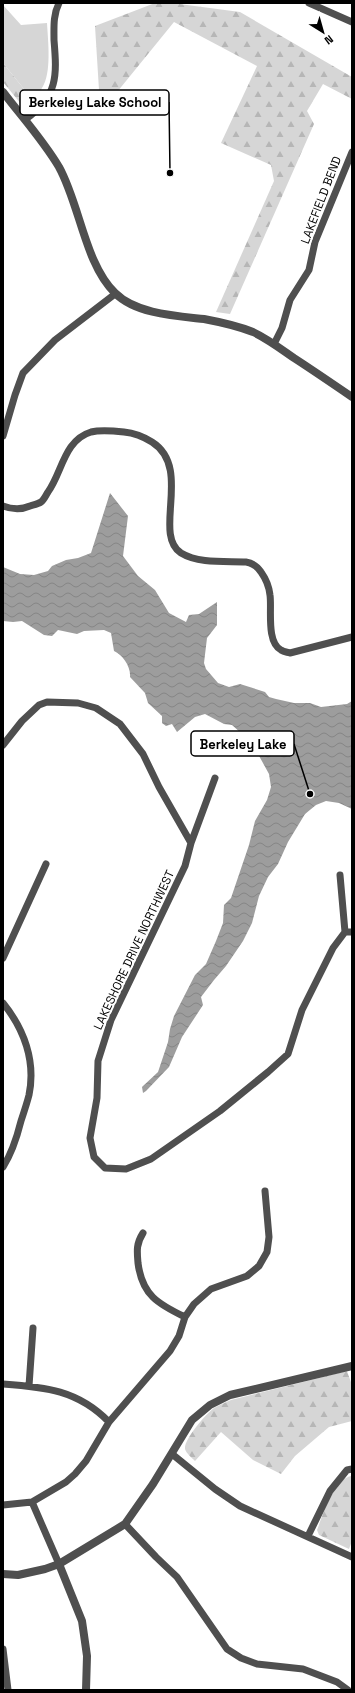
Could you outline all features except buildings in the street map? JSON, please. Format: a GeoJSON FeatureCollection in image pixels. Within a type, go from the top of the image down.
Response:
{"type":"FeatureCollection","features":[{"type":"Feature","properties":{"kind":"street"},"geometry":{"type":"LineString","coordinates":[[26,119],[39,110],[49,97],[54,83],[56,61],[53,21],[59,3]]}},
{"type":"Feature","properties":{"kind":"street"},"geometry":{"type":"LineString","coordinates":[[309,3],[352,22]]}},
{"type":"Feature","properties":{"kind":"street"},"geometry":{"type":"LineString","coordinates":[[3,92],[26,119],[59,168],[94,261],[100,274],[115,294],[127,302],[139,307],[174,316],[238,327],[254,333],[274,344],[352,397]]}},
{"type":"Feature","properties":{"kind":"street","name":"LAKEFIELD BEND"},"geometry":{"type":"LineString","coordinates":[[274,344],[282,328],[290,300],[309,270],[315,242],[352,152]]}},
{"type":"Feature","properties":{"kind":"street"},"geometry":{"type":"LineString","coordinates":[[3,436],[23,374],[55,340],[115,294]]}},
{"type":"Feature","properties":{"kind":"street"},"geometry":{"type":"LineString","coordinates":[[3,506],[10,509],[27,507],[42,501],[54,484],[68,450],[77,440],[90,432],[125,432],[144,437],[160,447],[169,462],[171,475],[171,541],[179,552],[188,556],[202,560],[252,563],[259,568],[267,581],[270,594],[272,635],[276,646],[281,650],[290,653],[352,637]]}},
{"type":"Feature","properties":{"kind":"street"},"geometry":{"type":"LineString","coordinates":[[3,745],[22,721],[39,705],[47,702],[72,702],[96,708],[120,724],[143,754],[159,787],[191,843]]}},
{"type":"Feature","properties":{"kind":"street","name":"LAKESHORE DRIVE NORTHWEST"},"geometry":{"type":"LineString","coordinates":[[215,778],[191,843],[186,866],[111,1020],[98,1061],[97,1098],[90,1138],[94,1158],[105,1168],[126,1169],[151,1159],[220,1111],[268,1072],[288,1054],[302,1010],[333,948],[348,932]]}},
{"type":"Feature","properties":{"kind":"street"},"geometry":{"type":"LineString","coordinates":[[3,958],[46,864]]}},
{"type":"Feature","properties":{"kind":"street"},"geometry":{"type":"LineString","coordinates":[[340,875],[348,932]]}},
{"type":"Feature","properties":{"kind":"street"},"geometry":{"type":"LineString","coordinates":[[3,1003],[12,1015],[26,1044],[31,1077],[29,1094],[17,1135],[8,1160],[3,1166]]}},
{"type":"Feature","properties":{"kind":"street"},"geometry":{"type":"LineString","coordinates":[[3,1505],[32,1502],[66,1482],[75,1474],[90,1455],[109,1422],[166,1355],[180,1336],[185,1317],[194,1304],[211,1289],[247,1276],[259,1266],[267,1252],[269,1237],[265,1191]]}},
{"type":"Feature","properties":{"kind":"street"},"geometry":{"type":"LineString","coordinates":[[143,1233],[138,1241],[137,1248],[141,1280],[144,1286],[152,1298],[160,1304],[185,1317]]}},
{"type":"Feature","properties":{"kind":"street"},"geometry":{"type":"LineString","coordinates":[[29,1386],[33,1328]]}},
{"type":"Feature","properties":{"kind":"street"},"geometry":{"type":"LineString","coordinates":[[3,1574],[18,1575],[45,1569],[59,1564],[126,1524],[149,1491],[192,1420],[210,1405],[230,1395],[352,1366]]}},
{"type":"Feature","properties":{"kind":"street"},"geometry":{"type":"LineString","coordinates":[[3,1384],[29,1386],[69,1394],[105,1417],[109,1422]]}},
{"type":"Feature","properties":{"kind":"street"},"geometry":{"type":"LineString","coordinates":[[172,1454],[215,1489],[240,1506],[352,1557]]}},
{"type":"Feature","properties":{"kind":"street"},"geometry":{"type":"LineString","coordinates":[[308,1536],[330,1491],[348,1470],[352,1469]]}},
{"type":"Feature","properties":{"kind":"street"},"geometry":{"type":"LineString","coordinates":[[32,1502],[82,1621],[87,1656],[86,1690]]}},
{"type":"Feature","properties":{"kind":"street"},"geometry":{"type":"LineString","coordinates":[[126,1524],[156,1557],[178,1577],[227,1649],[241,1658],[257,1664],[303,1669],[337,1682],[348,1690]]}},
{"type":"Feature","properties":{"kind":"street"},"geometry":{"type":"LineString","coordinates":[[3,1648],[8,1690]]}},
{"type":"Feature","properties":{"kind":"green space"},"geometry":{"type":"Polygon","coordinates":[[[155,3],[172,3],[240,12],[352,77],[352,99],[323,84],[307,111],[314,124],[230,314],[216,312],[274,181],[271,165],[221,143],[257,66],[174,22],[113,97],[99,90],[95,26],[155,3]]]}},
{"type":"Feature","properties":{"kind":"green space"},"geometry":{"type":"Polygon","coordinates":[[[3,5],[21,25],[47,23],[49,57],[47,74],[41,89],[32,99],[3,63],[3,5]]]}},
{"type":"Feature","properties":{"kind":"green space"},"geometry":{"type":"Polygon","coordinates":[[[3,63],[32,99],[27,103],[21,104],[3,82],[3,63]]]}},
{"type":"Feature","properties":{"kind":"green space"},"geometry":{"type":"Polygon","coordinates":[[[347,1371],[352,1385],[352,1421],[329,1427],[295,1456],[281,1474],[253,1460],[221,1432],[195,1461],[185,1449],[188,1439],[196,1427],[210,1411],[218,1406],[231,1400],[347,1371]]]}},
{"type":"Feature","properties":{"kind":"green space"},"geometry":{"type":"Polygon","coordinates":[[[351,1476],[352,1541],[349,1549],[319,1535],[317,1530],[334,1491],[339,1484],[351,1476]]]}},
{"type":"Feature","properties":{"kind":"water"},"geometry":{"type":"Polygon","coordinates":[[[110,493],[128,516],[123,556],[138,576],[155,590],[169,613],[186,622],[189,615],[199,614],[217,602],[217,625],[207,638],[204,663],[206,669],[218,683],[229,687],[240,684],[265,692],[269,697],[276,699],[294,703],[310,703],[321,707],[347,704],[352,701],[352,809],[339,803],[326,801],[316,805],[305,814],[288,842],[278,864],[268,877],[259,896],[252,923],[243,941],[226,966],[201,997],[203,1005],[182,1037],[169,1067],[143,1093],[142,1087],[158,1072],[168,1042],[174,1016],[195,975],[206,964],[216,941],[223,923],[224,905],[231,898],[249,845],[255,821],[267,800],[271,787],[269,774],[252,743],[232,725],[224,724],[205,714],[195,717],[177,732],[172,724],[166,726],[162,723],[162,716],[148,703],[145,693],[130,677],[126,662],[114,651],[111,633],[104,630],[84,631],[77,634],[58,630],[52,636],[44,635],[22,621],[3,621],[3,567],[20,574],[34,575],[48,571],[52,566],[66,560],[78,558],[91,553],[110,493]]]}},
{"type":"Feature","properties":{"kind":"place","name":"Berkeley Lake School"},"geometry":{"type":"Point","coordinates":[170,173]}},
{"type":"Feature","properties":{"kind":"place","name":"Berkeley Lake"},"geometry":{"type":"Point","coordinates":[310,794]}}]}
